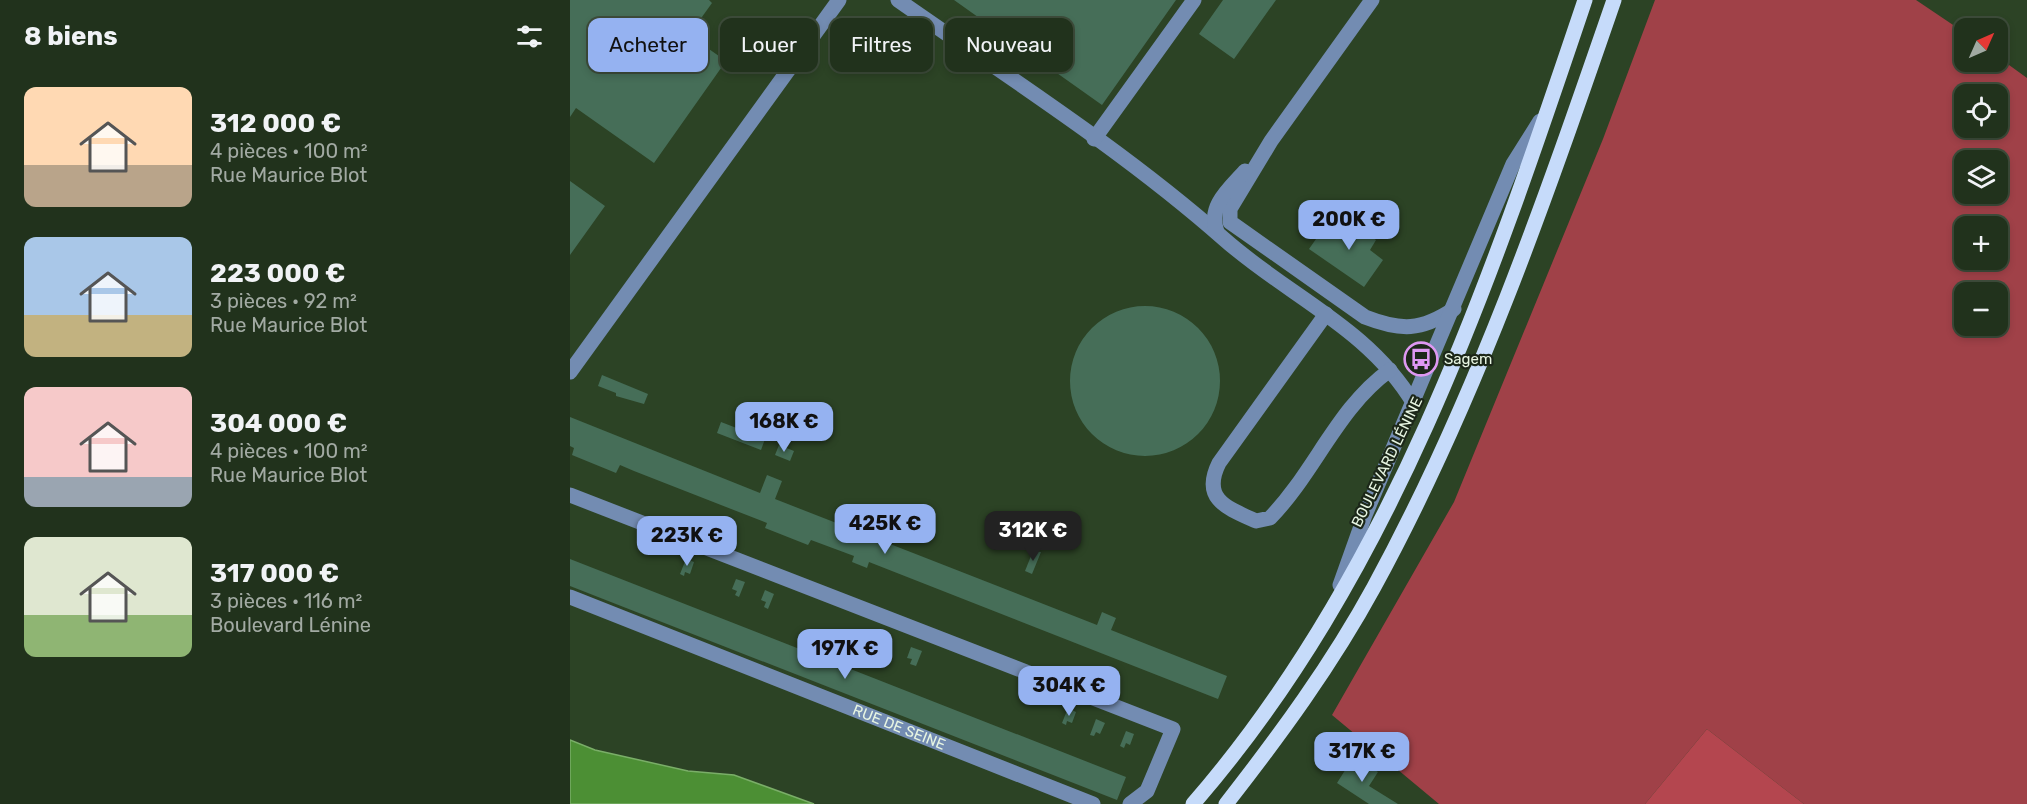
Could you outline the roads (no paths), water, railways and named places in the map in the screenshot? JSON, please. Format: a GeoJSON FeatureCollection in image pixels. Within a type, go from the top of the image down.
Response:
{"type":"FeatureCollection","features":[{"type":"Feature","properties":{"kind":"main road","name":"BOULEVARD LÉNINE"},"geometry":{"type":"LineString","coordinates":[[1193,804],[1267,709],[1333,605],[1407,467],[1481,297],[1585,0]]}},
{"type":"Feature","properties":{"kind":"main road"},"geometry":{"type":"LineString","coordinates":[[1226,804],[1272,746],[1333,656],[1373,589],[1414,510],[1467,396],[1536,224],[1614,0]]}},
{"type":"Feature","properties":{"kind":"street"},"geometry":{"type":"LineString","coordinates":[[570,372],[839,0]]}},
{"type":"Feature","properties":{"kind":"street"},"geometry":{"type":"LineString","coordinates":[[898,0],[1176,196],[1217,231],[1363,342],[1390,370],[1414,405]]}},
{"type":"Feature","properties":{"kind":"street"},"geometry":{"type":"LineString","coordinates":[[1094,139],[1194,0]]}},
{"type":"Feature","properties":{"kind":"street"},"geometry":{"type":"LineString","coordinates":[[1217,231],[1214,223],[1216,207],[1271,141],[1372,0]]}},
{"type":"Feature","properties":{"kind":"street"},"geometry":{"type":"LineString","coordinates":[[1333,605],[1365,515],[1414,405],[1513,164],[1550,105]]}},
{"type":"Feature","properties":{"kind":"street"},"geometry":{"type":"LineString","coordinates":[[1271,141],[1230,209],[1230,222],[1235,227],[1365,317],[1387,326],[1401,328],[1432,322],[1454,309]]}},
{"type":"Feature","properties":{"kind":"street"},"geometry":{"type":"LineString","coordinates":[[1326,314],[1219,463],[1211,479],[1213,493],[1220,501],[1256,521],[1270,518],[1353,403],[1373,382],[1390,370]]}},
{"type":"Feature","properties":{"kind":"street"},"geometry":{"type":"LineString","coordinates":[[570,495],[1173,729],[1147,791],[1130,804]]}},
{"type":"Feature","properties":{"kind":"street","name":"RUE DE SEINE"},"geometry":{"type":"LineString","coordinates":[[570,597],[1093,804]]}},
{"type":"Feature","properties":{"kind":"place","name":"Sagem"},"geometry":{"type":"Point","coordinates":[1421,359]}}]}
